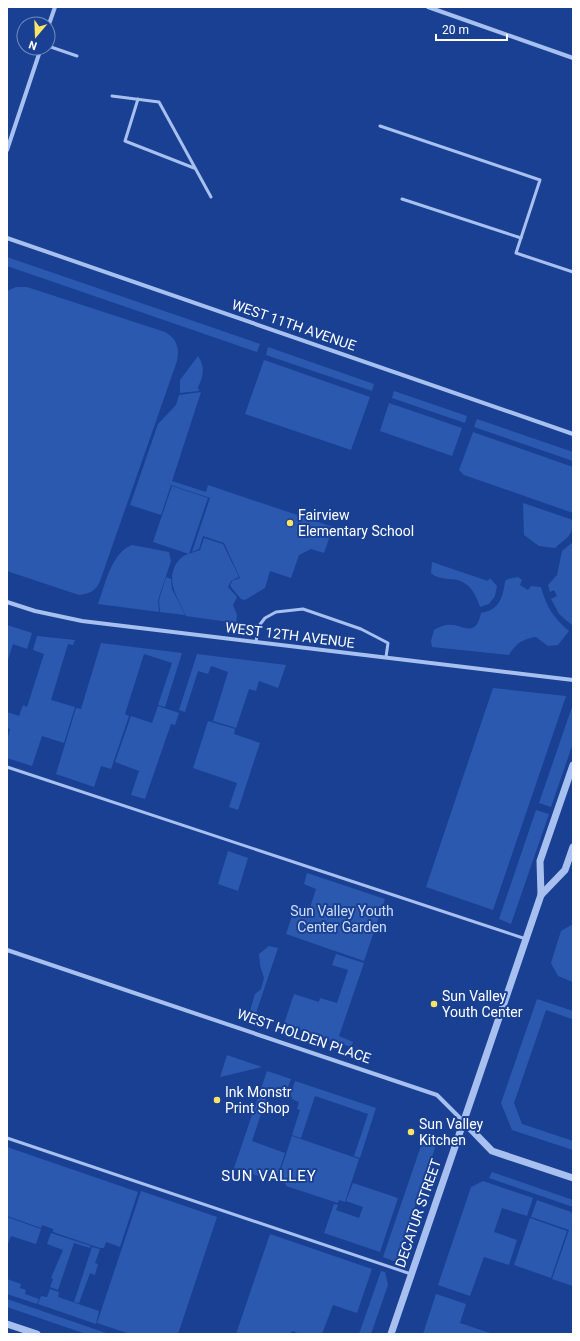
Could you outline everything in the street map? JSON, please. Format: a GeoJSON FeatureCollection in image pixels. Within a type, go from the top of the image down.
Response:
{"type":"FeatureCollection","features":[{"type":"Feature","properties":{"kind":"street"},"geometry":{"type":"LineString","coordinates":[[428,7],[573,58]]}},
{"type":"Feature","properties":{"kind":"street"},"geometry":{"type":"LineString","coordinates":[[7,150],[38,56]]}},
{"type":"Feature","properties":{"kind":"street","name":"WEST 11TH AVENUE"},"geometry":{"type":"LineString","coordinates":[[7,238],[573,434]]}},
{"type":"Feature","properties":{"kind":"street","name":"WEST 12TH AVENUE"},"geometry":{"type":"LineString","coordinates":[[7,602],[35,611],[82,620],[573,680]]}},
{"type":"Feature","properties":{"kind":"street","name":"DECATUR STREET"},"geometry":{"type":"LineString","coordinates":[[391,1334],[541,896],[540,861],[573,765]]}},
{"type":"Feature","properties":{"kind":"street","name":"DECATUR STREET"},"geometry":{"type":"LineString","coordinates":[[541,896],[565,870],[573,847]]}},
{"type":"Feature","properties":{"kind":"street","name":"WEST HOLDEN PLACE"},"geometry":{"type":"LineString","coordinates":[[7,950],[437,1094],[492,1151],[573,1178]]}},
{"type":"Feature","properties":{"kind":"street"},"geometry":{"type":"LineString","coordinates":[[7,1324],[24,1332],[37,1334]]}},
{"type":"Feature","properties":{"kind":"lane"},"geometry":{"type":"LineString","coordinates":[[56,49],[77,56]]}},
{"type":"Feature","properties":{"kind":"lane"},"geometry":{"type":"LineString","coordinates":[[112,96],[159,102],[211,197]]}},
{"type":"Feature","properties":{"kind":"lane"},"geometry":{"type":"LineString","coordinates":[[138,99],[125,140],[194,168]]}},
{"type":"Feature","properties":{"kind":"lane"},"geometry":{"type":"LineString","coordinates":[[380,126],[540,180],[516,253],[573,272]]}},
{"type":"Feature","properties":{"kind":"lane"},"geometry":{"type":"LineString","coordinates":[[402,199],[521,238]]}},
{"type":"Feature","properties":{"kind":"lane"},"geometry":{"type":"LineString","coordinates":[[256,642],[258,627],[265,618],[276,612],[303,609],[361,629],[388,643],[386,657]]}},
{"type":"Feature","properties":{"kind":"lane"},"geometry":{"type":"LineString","coordinates":[[7,767],[526,939]]}},
{"type":"Feature","properties":{"kind":"lane"},"geometry":{"type":"LineString","coordinates":[[7,1138],[411,1274]]}},
{"type":"Feature","properties":{"kind":"green space"},"geometry":{"type":"Polygon","coordinates":[[[7,257],[260,344],[257,352],[7,266],[7,257]]]}},
{"type":"Feature","properties":{"kind":"green space"},"geometry":{"type":"Polygon","coordinates":[[[16,287],[27,287],[165,332],[174,340],[178,352],[177,361],[100,581],[94,590],[86,594],[79,595],[7,571],[7,291],[16,287]]]}},
{"type":"Feature","properties":{"kind":"green space"},"geometry":{"type":"Polygon","coordinates":[[[268,347],[374,384],[372,391],[266,355],[268,347]]]}},
{"type":"Feature","properties":{"kind":"green space"},"geometry":{"type":"Polygon","coordinates":[[[198,356],[203,367],[202,379],[198,387],[199,391],[180,393],[180,380],[198,356]]]}},
{"type":"Feature","properties":{"kind":"green space"},"geometry":{"type":"Polygon","coordinates":[[[264,360],[370,397],[351,450],[245,414],[264,360]]]}},
{"type":"Feature","properties":{"kind":"green space"},"geometry":{"type":"Polygon","coordinates":[[[394,391],[467,416],[465,423],[392,398],[394,391]]]}},
{"type":"Feature","properties":{"kind":"green space"},"geometry":{"type":"Polygon","coordinates":[[[201,392],[172,481],[206,492],[208,485],[333,527],[324,553],[311,549],[299,555],[291,578],[270,571],[265,588],[245,600],[241,599],[230,586],[232,581],[240,578],[224,543],[203,536],[199,549],[192,552],[210,498],[171,485],[161,515],[130,505],[158,424],[176,405],[179,395],[201,392]]]}},
{"type":"Feature","properties":{"kind":"green space"},"geometry":{"type":"Polygon","coordinates":[[[389,403],[462,428],[452,456],[380,431],[389,403]]]}},
{"type":"Feature","properties":{"kind":"green space"},"geometry":{"type":"Polygon","coordinates":[[[477,419],[573,452],[573,461],[474,427],[477,419]]]}},
{"type":"Feature","properties":{"kind":"green space"},"geometry":{"type":"Polygon","coordinates":[[[473,432],[573,467],[573,513],[464,475],[459,470],[473,432]]]}},
{"type":"Feature","properties":{"kind":"green space"},"geometry":{"type":"Polygon","coordinates":[[[172,486],[208,498],[189,554],[153,542],[172,486]]]}},
{"type":"Feature","properties":{"kind":"green space"},"geometry":{"type":"Polygon","coordinates":[[[523,503],[573,520],[572,530],[568,537],[555,548],[539,546],[524,535],[523,503]]]}},
{"type":"Feature","properties":{"kind":"green space"},"geometry":{"type":"Polygon","coordinates":[[[204,538],[223,544],[239,577],[231,581],[228,587],[237,597],[233,605],[237,615],[236,623],[186,616],[176,594],[172,579],[176,564],[182,557],[200,550],[204,538]]]}},
{"type":"Feature","properties":{"kind":"green space"},"geometry":{"type":"Polygon","coordinates":[[[573,542],[573,626],[559,614],[551,599],[557,596],[554,590],[550,592],[548,585],[557,575],[562,551],[573,542]]]}},
{"type":"Feature","properties":{"kind":"green space"},"geometry":{"type":"Polygon","coordinates":[[[132,545],[169,552],[171,561],[158,600],[159,612],[98,604],[106,579],[114,562],[125,549],[132,545]]]}},
{"type":"Feature","properties":{"kind":"green space"},"geometry":{"type":"Polygon","coordinates":[[[432,562],[488,581],[490,578],[497,586],[495,596],[489,604],[480,607],[473,591],[461,581],[439,578],[431,573],[432,562]]]}},
{"type":"Feature","properties":{"kind":"green space"},"geometry":{"type":"Polygon","coordinates":[[[166,577],[171,579],[172,589],[185,615],[160,612],[159,600],[166,577]]]}},
{"type":"Feature","properties":{"kind":"green space"},"geometry":{"type":"Polygon","coordinates":[[[518,577],[522,580],[520,585],[528,590],[531,586],[541,587],[551,612],[569,631],[558,645],[548,646],[536,637],[531,638],[524,640],[514,647],[509,655],[432,647],[431,641],[434,630],[446,625],[472,628],[478,621],[481,613],[492,609],[499,602],[503,593],[505,581],[518,577]]]}},
{"type":"Feature","properties":{"kind":"green space"},"geometry":{"type":"Polygon","coordinates":[[[7,625],[32,633],[27,649],[13,644],[7,663],[7,625]]]}},
{"type":"Feature","properties":{"kind":"green space"},"geometry":{"type":"Polygon","coordinates":[[[37,636],[75,640],[73,645],[68,644],[51,700],[75,707],[64,743],[42,736],[32,766],[7,758],[7,740],[10,729],[7,728],[7,712],[19,716],[23,705],[27,707],[44,654],[33,650],[37,636]]]}},
{"type":"Feature","properties":{"kind":"green space"},"geometry":{"type":"Polygon","coordinates":[[[101,643],[182,653],[165,707],[158,705],[172,663],[144,654],[125,714],[129,716],[111,769],[101,766],[94,787],[56,774],[76,708],[81,709],[101,643]]]}},
{"type":"Feature","properties":{"kind":"green space"},"geometry":{"type":"Polygon","coordinates":[[[197,654],[286,665],[278,688],[259,681],[256,691],[249,689],[236,728],[213,721],[228,672],[211,666],[208,674],[198,671],[185,712],[179,710],[197,654]]]}},
{"type":"Feature","properties":{"kind":"green space"},"geometry":{"type":"Polygon","coordinates":[[[493,688],[566,696],[493,910],[426,887],[493,688]]]}},
{"type":"Feature","properties":{"kind":"green space"},"geometry":{"type":"Polygon","coordinates":[[[573,704],[573,743],[551,807],[539,803],[573,704]]]}},
{"type":"Feature","properties":{"kind":"green space"},"geometry":{"type":"Polygon","coordinates":[[[158,706],[179,713],[175,725],[171,724],[145,799],[131,795],[139,771],[115,762],[131,716],[152,723],[158,706]]]}},
{"type":"Feature","properties":{"kind":"green space"},"geometry":{"type":"Polygon","coordinates":[[[208,721],[235,729],[234,734],[260,743],[238,810],[229,807],[237,783],[193,768],[208,721]]]}},
{"type":"Feature","properties":{"kind":"green space"},"geometry":{"type":"Polygon","coordinates":[[[536,810],[549,814],[511,924],[499,919],[536,810]]]}},
{"type":"Feature","properties":{"kind":"green space"},"geometry":{"type":"Polygon","coordinates":[[[228,851],[248,858],[238,891],[218,884],[228,851]]]}},
{"type":"Feature","properties":{"kind":"green space","name":"Sun Valley Youth Center Garden"},"geometry":{"type":"Polygon","coordinates":[[[307,873],[385,899],[364,961],[286,934],[294,910],[308,914],[316,889],[304,884],[307,873]]]}},
{"type":"Feature","properties":{"kind":"green space"},"geometry":{"type":"Polygon","coordinates":[[[573,924],[573,982],[558,976],[551,963],[561,931],[573,924]]]}},
{"type":"Feature","properties":{"kind":"green space"},"geometry":{"type":"Polygon","coordinates":[[[269,946],[278,948],[256,1013],[250,1011],[255,994],[261,989],[264,978],[260,965],[259,954],[269,946]]]}},
{"type":"Feature","properties":{"kind":"green space"},"geometry":{"type":"Polygon","coordinates":[[[336,954],[364,963],[339,1036],[353,1042],[351,1047],[284,1024],[294,994],[319,1002],[320,998],[337,1003],[348,970],[332,965],[336,954]]]}},
{"type":"Feature","properties":{"kind":"green space"},"geometry":{"type":"Polygon","coordinates":[[[537,999],[573,1011],[572,1019],[546,1010],[514,1103],[522,1124],[573,1141],[573,1150],[512,1130],[501,1103],[537,999]]]}},
{"type":"Feature","properties":{"kind":"green space"},"geometry":{"type":"Polygon","coordinates":[[[227,1055],[262,1067],[220,1077],[227,1055]]]}},
{"type":"Feature","properties":{"kind":"green space"},"geometry":{"type":"Polygon","coordinates":[[[267,1071],[291,1079],[285,1095],[274,1091],[267,1096],[252,1141],[285,1153],[276,1180],[234,1168],[267,1071]]]}},
{"type":"Feature","properties":{"kind":"green space"},"geometry":{"type":"Polygon","coordinates":[[[295,1081],[376,1108],[360,1158],[354,1156],[368,1114],[315,1096],[301,1138],[292,1135],[300,1110],[297,1109],[299,1102],[292,1099],[290,1096],[295,1081]]]}},
{"type":"Feature","properties":{"kind":"green space"},"geometry":{"type":"Polygon","coordinates":[[[292,1136],[359,1159],[345,1202],[339,1200],[338,1203],[286,1186],[286,1184],[277,1181],[292,1136]]]}},
{"type":"Feature","properties":{"kind":"green space"},"geometry":{"type":"Polygon","coordinates":[[[423,1140],[430,1142],[435,1148],[396,1262],[383,1257],[423,1140]]]}},
{"type":"Feature","properties":{"kind":"green space"},"geometry":{"type":"Polygon","coordinates":[[[7,1147],[138,1192],[120,1247],[106,1242],[104,1248],[100,1248],[53,1232],[53,1229],[42,1225],[41,1228],[7,1216],[7,1147]]]}},
{"type":"Feature","properties":{"kind":"green space"},"geometry":{"type":"Polygon","coordinates":[[[492,1172],[573,1200],[573,1207],[489,1178],[492,1172]]]}},
{"type":"Feature","properties":{"kind":"green space"},"geometry":{"type":"Polygon","coordinates":[[[483,1181],[533,1198],[527,1216],[502,1208],[494,1232],[517,1240],[509,1265],[484,1257],[470,1296],[438,1285],[471,1187],[483,1181]]]}},
{"type":"Feature","properties":{"kind":"green space"},"geometry":{"type":"Polygon","coordinates":[[[353,1183],[398,1198],[380,1252],[324,1233],[334,1204],[338,1205],[336,1210],[359,1218],[363,1207],[346,1201],[353,1183]]]}},
{"type":"Feature","properties":{"kind":"green space"},"geometry":{"type":"Polygon","coordinates":[[[141,1191],[217,1217],[178,1334],[130,1334],[97,1323],[141,1191]]]}},
{"type":"Feature","properties":{"kind":"green space"},"geometry":{"type":"Polygon","coordinates":[[[537,1200],[571,1212],[573,1216],[573,1286],[552,1279],[569,1230],[531,1217],[537,1200]]]}},
{"type":"Feature","properties":{"kind":"green space"},"geometry":{"type":"Polygon","coordinates":[[[7,1217],[41,1229],[36,1244],[11,1236],[7,1246],[7,1217]]]}},
{"type":"Feature","properties":{"kind":"green space"},"geometry":{"type":"Polygon","coordinates":[[[530,1218],[567,1231],[551,1278],[514,1265],[530,1218]]]}},
{"type":"Feature","properties":{"kind":"green space"},"geometry":{"type":"Polygon","coordinates":[[[51,1233],[91,1246],[90,1248],[74,1243],[58,1290],[50,1287],[53,1279],[51,1278],[63,1250],[47,1244],[51,1233]]]}},
{"type":"Feature","properties":{"kind":"green space"},"geometry":{"type":"Polygon","coordinates":[[[270,1234],[372,1269],[357,1313],[333,1305],[322,1334],[300,1334],[292,1331],[291,1334],[236,1334],[270,1234]]]}},
{"type":"Feature","properties":{"kind":"green space"},"geometry":{"type":"Polygon","coordinates":[[[92,1247],[100,1249],[95,1263],[98,1264],[95,1275],[90,1273],[79,1303],[74,1302],[92,1247]]]}},
{"type":"Feature","properties":{"kind":"green space"},"geometry":{"type":"Polygon","coordinates":[[[381,1271],[385,1272],[388,1285],[371,1334],[359,1334],[381,1271]]]}},
{"type":"Feature","properties":{"kind":"green space"},"geometry":{"type":"Polygon","coordinates":[[[7,1279],[21,1284],[20,1288],[26,1290],[25,1294],[39,1299],[37,1304],[7,1294],[7,1279]]]}},
{"type":"Feature","properties":{"kind":"green space"},"geometry":{"type":"Polygon","coordinates":[[[50,1289],[59,1292],[58,1297],[99,1311],[96,1324],[38,1304],[41,1296],[47,1297],[50,1289]]]}},
{"type":"Feature","properties":{"kind":"green space"},"geometry":{"type":"Polygon","coordinates":[[[436,1294],[466,1304],[460,1323],[493,1334],[423,1334],[436,1294]]]}},
{"type":"Feature","properties":{"kind":"green space"},"geometry":{"type":"Polygon","coordinates":[[[7,1299],[109,1334],[86,1334],[7,1307],[7,1299]]]}},
{"type":"Feature","properties":{"kind":"place","name":"Fairview Elementary School"},"geometry":{"type":"Point","coordinates":[290,523]}},
{"type":"Feature","properties":{"kind":"place","name":"Sun Valley Youth Center"},"geometry":{"type":"Point","coordinates":[434,1004]}},
{"type":"Feature","properties":{"kind":"place","name":"Ink Monstr Print Shop"},"geometry":{"type":"Point","coordinates":[217,1100]}},
{"type":"Feature","properties":{"kind":"place","name":"Sun Valley Kitchen"},"geometry":{"type":"Point","coordinates":[411,1132]}},
{"type":"Feature","properties":{"kind":"district","name":"SUN VALLEY"},"geometry":{"type":"Point","coordinates":[269,1176]}}]}
